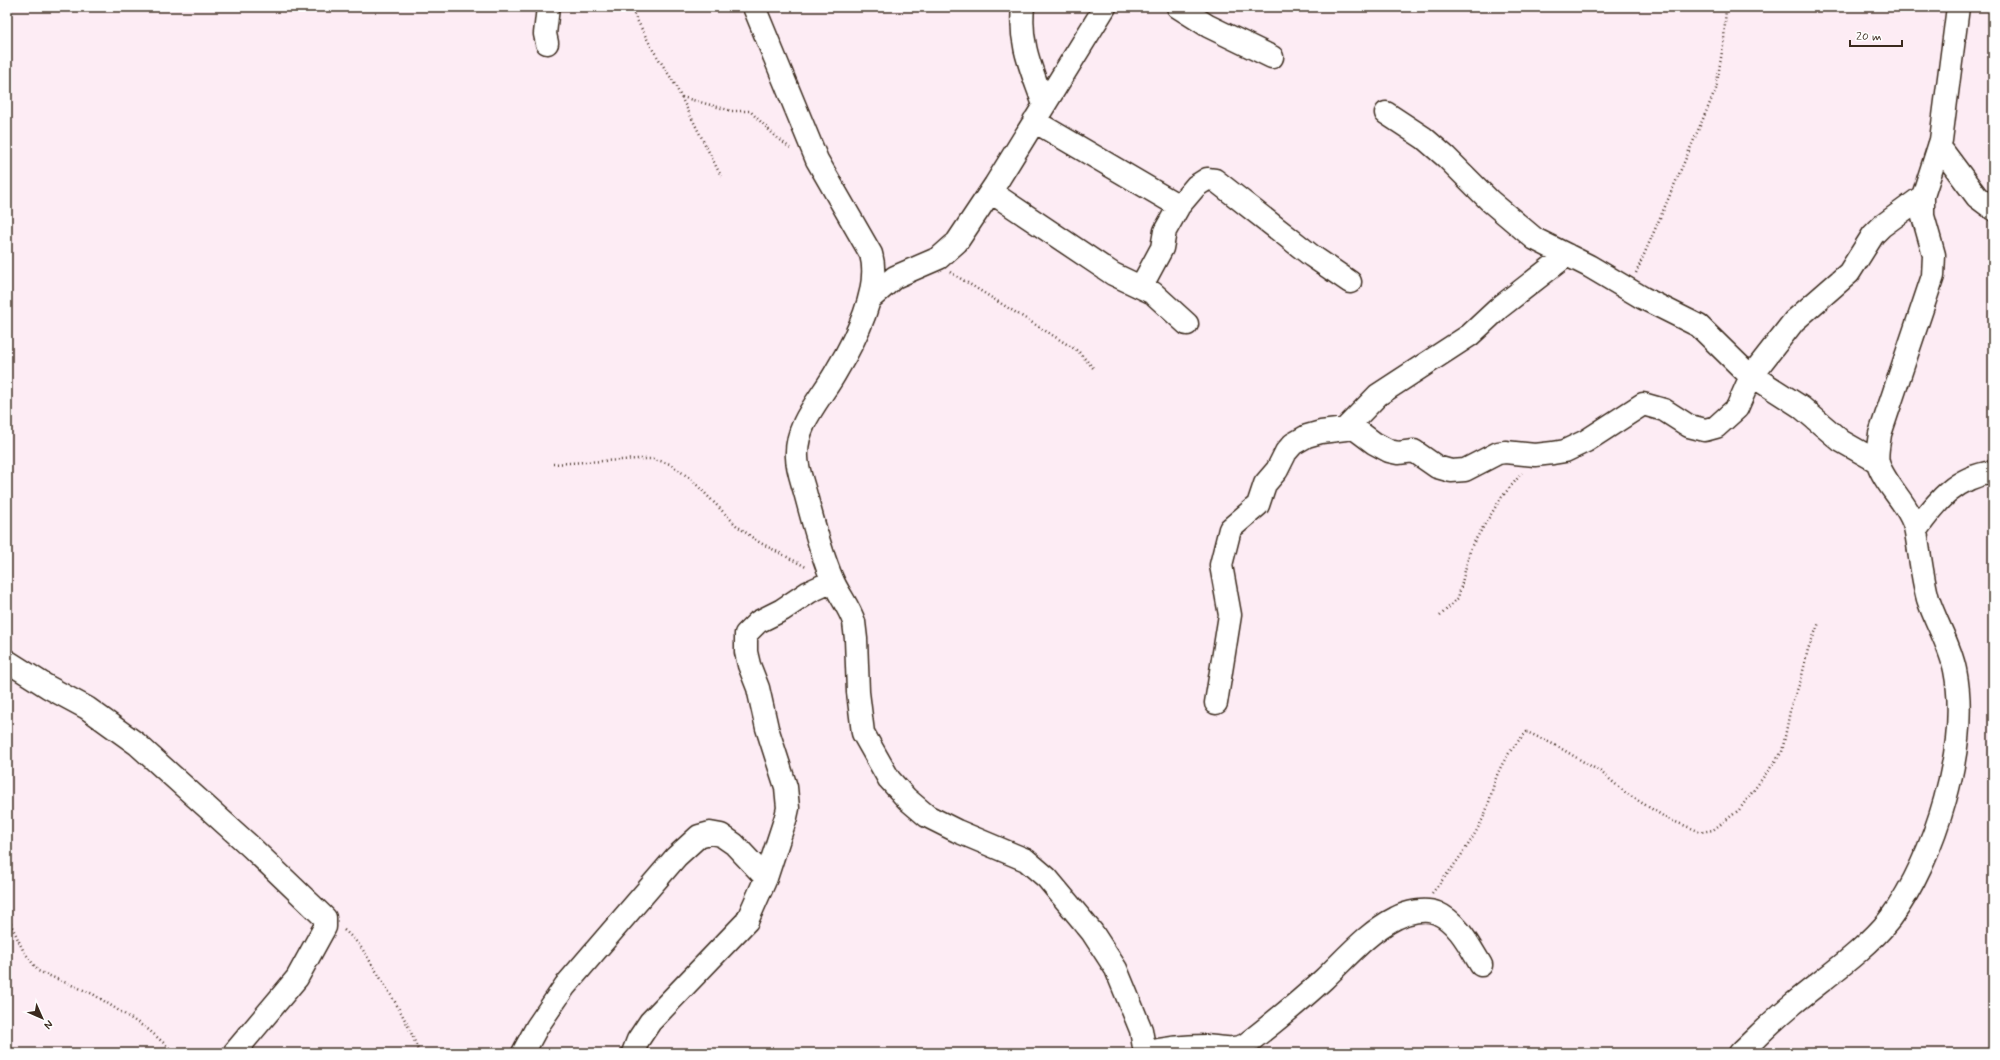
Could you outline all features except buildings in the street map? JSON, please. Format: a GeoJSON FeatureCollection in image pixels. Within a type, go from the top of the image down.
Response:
{"type":"FeatureCollection","features":[{"type":"Feature","properties":{"kind":"street"},"geometry":{"type":"LineString","coordinates":[[546,43],[544,34],[548,7]]}},
{"type":"Feature","properties":{"kind":"street"},"geometry":{"type":"LineString","coordinates":[[754,7],[817,160],[872,254],[875,266],[871,298],[837,371],[812,408],[801,429],[798,439],[797,457],[819,542],[832,580],[854,622],[858,692],[863,733],[889,779],[907,799],[927,816],[957,831],[1020,857],[1036,867],[1047,878],[1092,932],[1116,969],[1140,1030],[1145,1053],[1169,1047],[1207,1046],[1233,1049],[1245,1045],[1323,980],[1358,946],[1396,918],[1416,912],[1432,911],[1445,918],[1461,932],[1481,965]]}},
{"type":"Feature","properties":{"kind":"street"},"geometry":{"type":"LineString","coordinates":[[1023,7],[1021,26],[1024,48],[1039,113],[1179,206]]}},
{"type":"Feature","properties":{"kind":"street"},"geometry":{"type":"LineString","coordinates":[[871,298],[895,277],[933,262],[947,253],[957,242],[990,192],[1105,7]]}},
{"type":"Feature","properties":{"kind":"street"},"geometry":{"type":"LineString","coordinates":[[1178,7],[1208,26],[1272,57]]}},
{"type":"Feature","properties":{"kind":"street"},"geometry":{"type":"LineString","coordinates":[[1878,462],[1880,434],[1924,304],[1934,265],[1932,244],[1923,216],[1923,196],[1939,146],[1958,7]]}},
{"type":"Feature","properties":{"kind":"street"},"geometry":{"type":"LineString","coordinates":[[1386,113],[1424,138],[1446,157],[1490,201],[1534,239],[1568,255],[1628,289],[1702,327],[1736,364],[1801,407],[1841,441],[1878,462],[1916,530],[1923,578],[1929,601],[1955,669],[1957,690],[1955,755],[1944,804],[1916,874],[1889,920],[1867,942],[1791,1005],[1740,1053]]}},
{"type":"Feature","properties":{"kind":"street"},"geometry":{"type":"LineString","coordinates":[[1939,146],[1977,196],[1993,209]]}},
{"type":"Feature","properties":{"kind":"street"},"geometry":{"type":"LineString","coordinates":[[1141,287],[1162,248],[1165,231],[1179,206],[1196,186],[1204,180],[1215,180],[1312,256],[1350,282]]}},
{"type":"Feature","properties":{"kind":"street"},"geometry":{"type":"LineString","coordinates":[[990,192],[1095,262],[1153,293],[1188,324]]}},
{"type":"Feature","properties":{"kind":"street"},"geometry":{"type":"LineString","coordinates":[[1216,702],[1230,615],[1221,565],[1230,529],[1258,505],[1265,484],[1277,470],[1286,452],[1293,444],[1307,436],[1346,428],[1355,429],[1374,443],[1389,451],[1414,451],[1437,467],[1444,470],[1465,470],[1498,453],[1528,454],[1565,451],[1586,441],[1642,404],[1664,410],[1689,426],[1705,430],[1716,427],[1728,418],[1740,404],[1752,376],[1794,321],[1849,273],[1877,231],[1923,196]]}},
{"type":"Feature","properties":{"kind":"street"},"geometry":{"type":"LineString","coordinates":[[1346,428],[1378,395],[1470,335],[1499,308],[1568,255]]}},
{"type":"Feature","properties":{"kind":"street"},"geometry":{"type":"LineString","coordinates":[[1916,530],[1930,510],[1951,489],[1969,478],[1993,472]]}},
{"type":"Feature","properties":{"kind":"street"},"geometry":{"type":"LineString","coordinates":[[633,1053],[638,1040],[650,1022],[747,921],[766,878],[784,826],[788,808],[788,798],[783,774],[767,728],[762,702],[749,665],[745,639],[747,632],[758,622],[782,610],[809,592],[832,580]]}},
{"type":"Feature","properties":{"kind":"street"},"geometry":{"type":"LineString","coordinates":[[7,661],[48,687],[87,708],[136,744],[251,847],[326,920],[325,927],[297,978],[234,1053]]}},
{"type":"Feature","properties":{"kind":"street"},"geometry":{"type":"LineString","coordinates":[[523,1053],[537,1027],[565,986],[676,857],[699,836],[710,833],[721,835],[748,857],[766,878]]}},
{"type":"Feature","properties":{"kind":"path"},"geometry":{"type":"LineString","coordinates":[[630,7],[639,25],[682,97],[721,176]]}},
{"type":"Feature","properties":{"kind":"path"},"geometry":{"type":"LineString","coordinates":[[1628,289],[1716,89],[1724,38],[1726,7]]}},
{"type":"Feature","properties":{"kind":"path"},"geometry":{"type":"LineString","coordinates":[[682,97],[732,111],[750,111],[775,136],[795,152]]}},
{"type":"Feature","properties":{"kind":"path"},"geometry":{"type":"LineString","coordinates":[[933,262],[1078,351],[1095,370]]}},
{"type":"Feature","properties":{"kind":"path"},"geometry":{"type":"LineString","coordinates":[[1440,616],[1458,598],[1471,547],[1501,498],[1526,469],[1528,454]]}},
{"type":"Feature","properties":{"kind":"path"},"geometry":{"type":"LineString","coordinates":[[553,464],[654,459],[670,464],[691,479],[736,525],[757,541],[832,580]]}},
{"type":"Feature","properties":{"kind":"path"},"geometry":{"type":"LineString","coordinates":[[1416,912],[1446,876],[1481,822],[1490,801],[1494,783],[1517,743],[1527,732],[1555,745],[1601,772],[1626,793],[1668,819],[1701,832],[1713,830],[1722,824],[1739,810],[1782,752],[1792,706],[1801,680],[1808,649],[1819,623]]}},
{"type":"Feature","properties":{"kind":"path"},"geometry":{"type":"LineString","coordinates":[[7,916],[23,950],[38,971],[93,994],[149,1030],[175,1053]]}},
{"type":"Feature","properties":{"kind":"path"},"geometry":{"type":"LineString","coordinates":[[326,920],[354,938],[368,955],[408,1023],[418,1053]]}}]}
